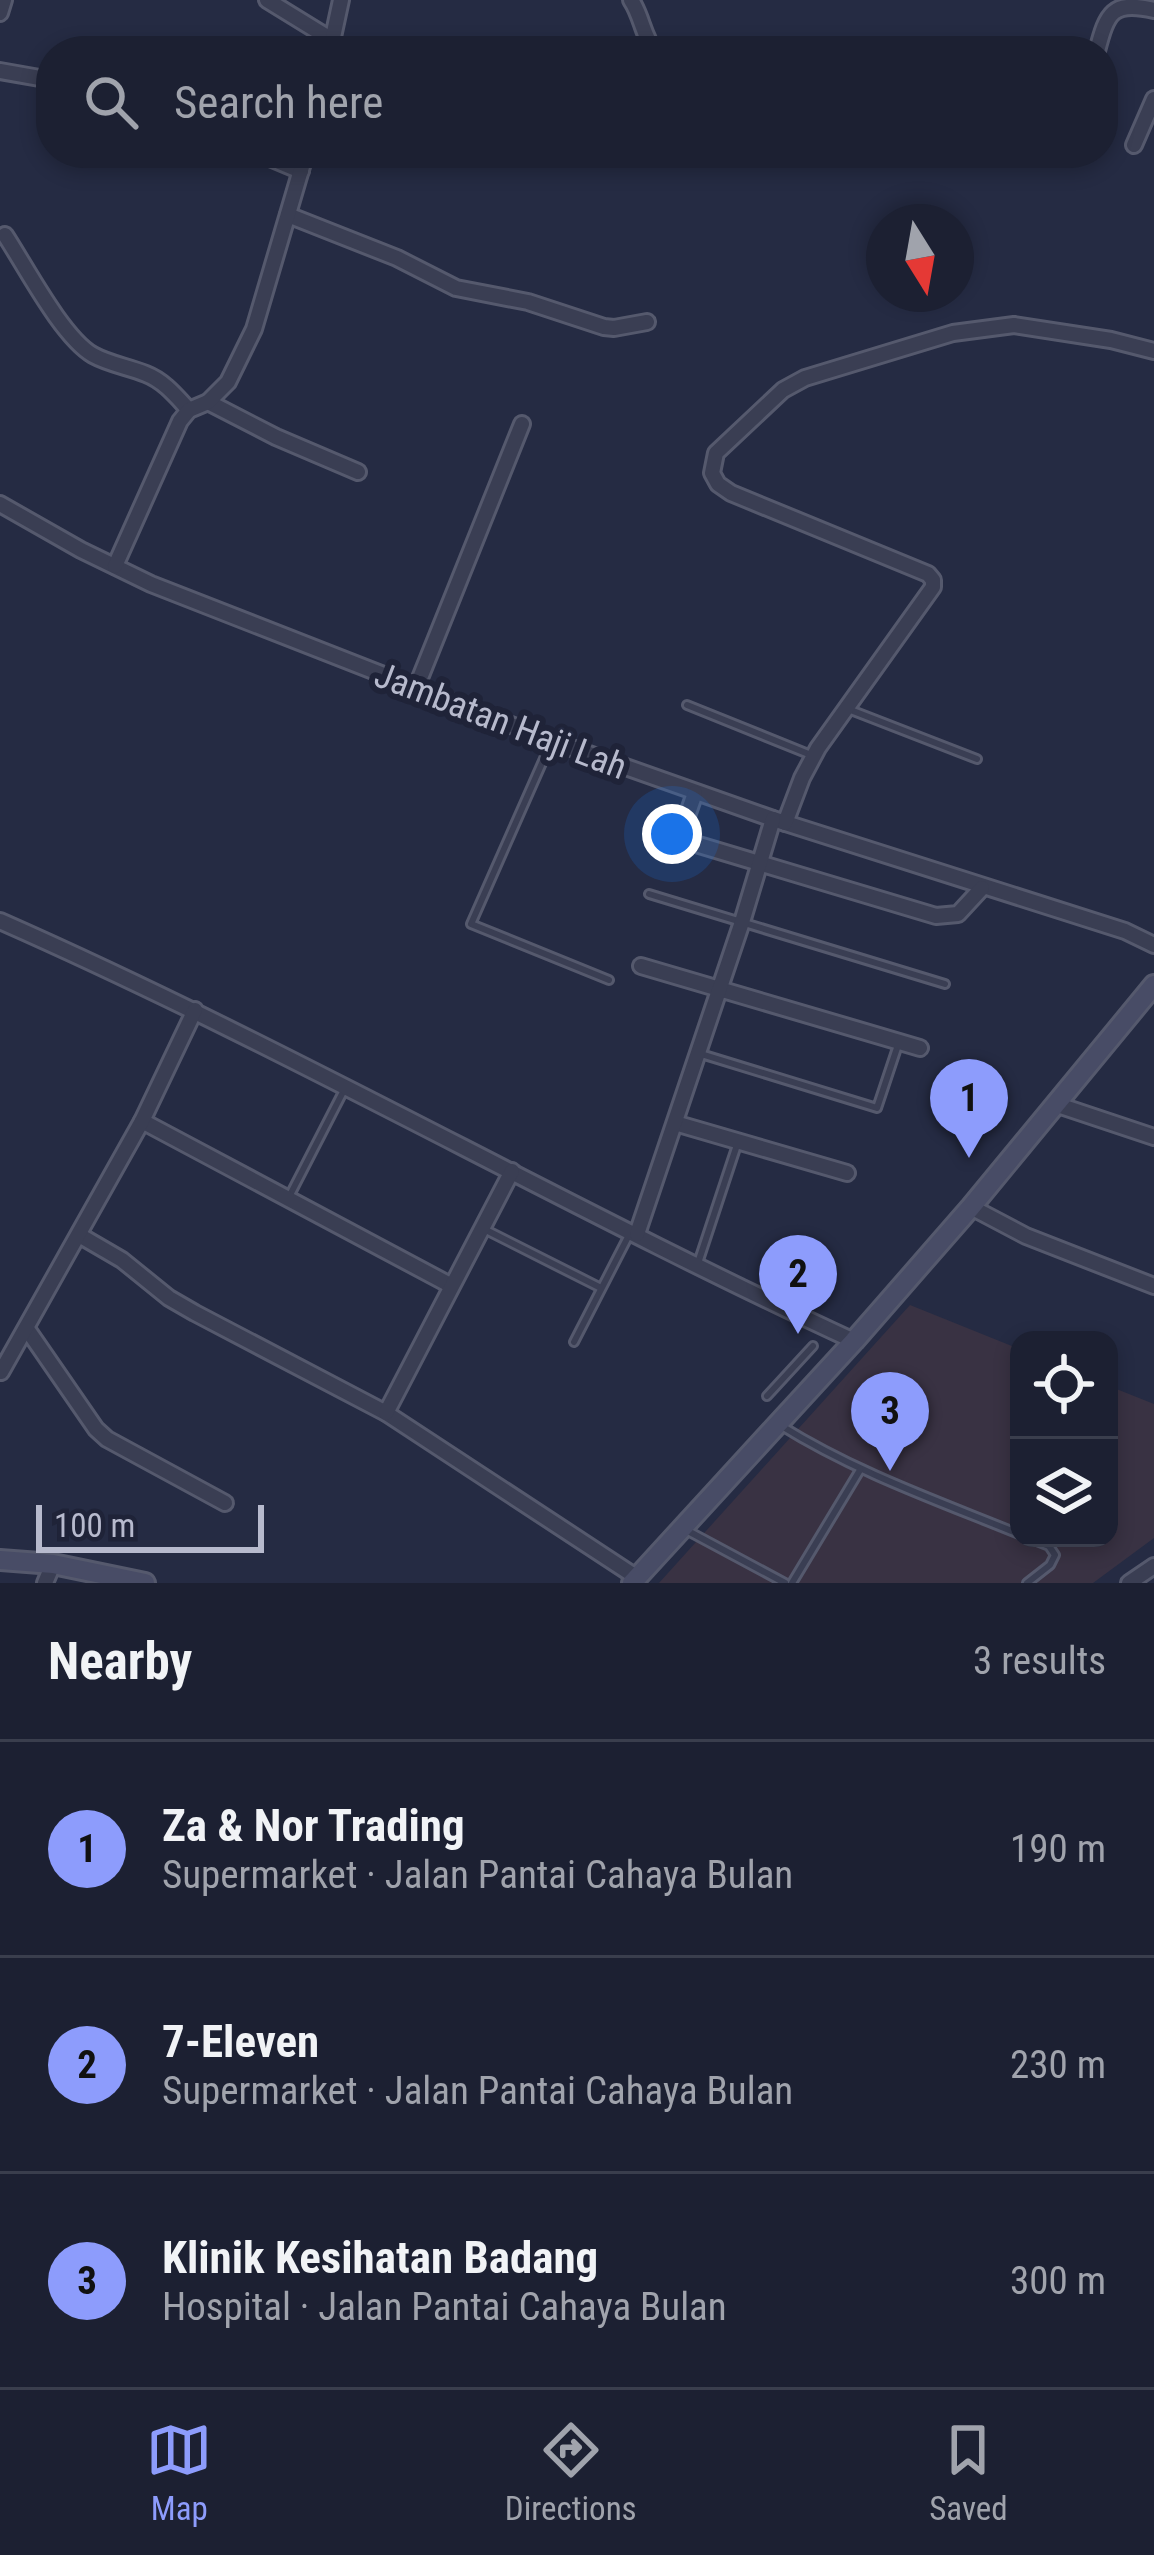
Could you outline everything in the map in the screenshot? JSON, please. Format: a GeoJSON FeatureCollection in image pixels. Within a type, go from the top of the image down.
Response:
{"type":"FeatureCollection","features":[{"type":"Feature","properties":{"kind":"street"},"geometry":{"type":"LineString","coordinates":[[0,13],[4,0]]}},
{"type":"Feature","properties":{"kind":"street"},"geometry":{"type":"LineString","coordinates":[[266,0],[317,36]]}},
{"type":"Feature","properties":{"kind":"street"},"geometry":{"type":"LineString","coordinates":[[333,36],[341,0]]}},
{"type":"Feature","properties":{"kind":"street"},"geometry":{"type":"LineString","coordinates":[[632,0],[647,36]]}},
{"type":"Feature","properties":{"kind":"street"},"geometry":{"type":"LineString","coordinates":[[1101,36],[1106,18],[1118,8],[1154,10]]}},
{"type":"Feature","properties":{"kind":"street"},"geometry":{"type":"LineString","coordinates":[[0,71],[36,77]]}},
{"type":"Feature","properties":{"kind":"street"},"geometry":{"type":"LineString","coordinates":[[1134,145],[1154,99]]}},
{"type":"Feature","properties":{"kind":"street"},"geometry":{"type":"LineString","coordinates":[[295,168],[302,171]]}},
{"type":"Feature","properties":{"kind":"street"},"geometry":{"type":"LineString","coordinates":[[115,566],[172,435],[189,410],[208,403],[228,382],[254,328],[303,168]]}},
{"type":"Feature","properties":{"kind":"street"},"geometry":{"type":"LineString","coordinates":[[288,215],[397,258],[456,288],[528,302],[604,327],[647,322]]}},
{"type":"Feature","properties":{"kind":"street"},"geometry":{"type":"LineString","coordinates":[[5,235],[83,348],[151,376],[189,410]]}},
{"type":"Feature","properties":{"kind":"street"},"geometry":{"type":"LineString","coordinates":[[634,1233],[675,1123],[758,864],[844,708],[933,587],[928,574],[731,494],[712,472],[716,453],[783,390],[805,378],[952,333],[1014,325],[1154,351]]}},
{"type":"Feature","properties":{"kind":"street"},"geometry":{"type":"LineString","coordinates":[[208,403],[358,472]]}},
{"type":"Feature","properties":{"kind":"street"},"geometry":{"type":"LineString","coordinates":[[416,688],[522,424]]}},
{"type":"Feature","properties":{"kind":"street","name":"Jambatan Haji Lah"},"geometry":{"type":"LineString","coordinates":[[0,505],[151,584],[552,741],[779,821],[1125,931],[1154,945]]}},
{"type":"Feature","properties":{"kind":"street"},"geometry":{"type":"LineString","coordinates":[[679,839],[695,793]]}},
{"type":"Feature","properties":{"kind":"street"},"geometry":{"type":"LineString","coordinates":[[662,833],[947,917],[958,914],[982,888]]}},
{"type":"Feature","properties":{"kind":"street"},"geometry":{"type":"LineString","coordinates":[[0,921],[195,1010],[854,1341]]}},
{"type":"Feature","properties":{"kind":"street"},"geometry":{"type":"LineString","coordinates":[[641,966],[920,1048]]}},
{"type":"Feature","properties":{"kind":"street"},"geometry":{"type":"LineString","coordinates":[[80,1235],[122,1260],[169,1298],[386,1413],[634,1580],[971,1208],[1154,985]]}},
{"type":"Feature","properties":{"kind":"street"},"geometry":{"type":"LineString","coordinates":[[2,1372],[142,1121],[195,1010]]}},
{"type":"Feature","properties":{"kind":"street"},"geometry":{"type":"LineString","coordinates":[[1055,1104],[1154,1137]]}},
{"type":"Feature","properties":{"kind":"street"},"geometry":{"type":"LineString","coordinates":[[142,1121],[451,1286]]}},
{"type":"Feature","properties":{"kind":"street"},"geometry":{"type":"LineString","coordinates":[[675,1123],[847,1173]]}},
{"type":"Feature","properties":{"kind":"street"},"geometry":{"type":"LineString","coordinates":[[386,1413],[512,1171]]}},
{"type":"Feature","properties":{"kind":"street"},"geometry":{"type":"LineString","coordinates":[[971,1208],[1026,1236],[1154,1286]]}},
{"type":"Feature","properties":{"kind":"street"},"geometry":{"type":"LineString","coordinates":[[27,1329],[107,1439],[225,1503]]}},
{"type":"Feature","properties":{"kind":"street"},"geometry":{"type":"LineString","coordinates":[[0,1560],[53,1564],[145,1583]]}},
{"type":"Feature","properties":{"kind":"street"},"geometry":{"type":"LineString","coordinates":[[45,1583],[53,1564]]}},
{"type":"Feature","properties":{"kind":"street"},"geometry":{"type":"LineString","coordinates":[[1129,1583],[1154,1566]]}},
{"type":"Feature","properties":{"kind":"lane"},"geometry":{"type":"LineString","coordinates":[[687,705],[814,756]]}},
{"type":"Feature","properties":{"kind":"lane"},"geometry":{"type":"LineString","coordinates":[[844,708],[977,759]]}},
{"type":"Feature","properties":{"kind":"lane"},"geometry":{"type":"LineString","coordinates":[[552,741],[471,924],[609,980]]}},
{"type":"Feature","properties":{"kind":"lane"},"geometry":{"type":"LineString","coordinates":[[649,894],[945,984]]}},
{"type":"Feature","properties":{"kind":"lane"},"geometry":{"type":"LineString","coordinates":[[698,1053],[877,1108],[898,1042]]}},
{"type":"Feature","properties":{"kind":"lane"},"geometry":{"type":"LineString","coordinates":[[288,1199],[346,1087]]}},
{"type":"Feature","properties":{"kind":"lane"},"geometry":{"type":"LineString","coordinates":[[697,1266],[738,1141]]}},
{"type":"Feature","properties":{"kind":"lane"},"geometry":{"type":"LineString","coordinates":[[482,1228],[602,1288]]}},
{"type":"Feature","properties":{"kind":"lane"},"geometry":{"type":"LineString","coordinates":[[574,1342],[634,1233]]}},
{"type":"Feature","properties":{"kind":"lane"},"geometry":{"type":"LineString","coordinates":[[767,1396],[813,1346]]}},
{"type":"Feature","properties":{"kind":"lane"},"geometry":{"type":"LineString","coordinates":[[784,1377],[804,1395]]}},
{"type":"Feature","properties":{"kind":"lane"},"geometry":{"type":"LineString","coordinates":[[777,1423],[860,1470],[1010,1530]]}},
{"type":"Feature","properties":{"kind":"lane"},"geometry":{"type":"LineString","coordinates":[[682,1528],[789,1583],[860,1470]]}},
{"type":"Feature","properties":{"kind":"lane"},"geometry":{"type":"LineString","coordinates":[[1027,1583],[1050,1565],[1055,1555],[1050,1547]]}},
{"type":"Feature","properties":{"kind":"shaded area"},"geometry":{"type":"Polygon","coordinates":[[[910,1305],[1010,1345],[1010,1547],[1118,1547],[1118,1390],[1154,1404],[1154,1538],[1093,1583],[659,1583],[910,1305]]]}},
{"type":"Feature","properties":{"kind":"place","name":"Za & Nor Trading"},"geometry":{"type":"Point","coordinates":[969,1158]}},
{"type":"Feature","properties":{"kind":"place","name":"7-Eleven"},"geometry":{"type":"Point","coordinates":[798,1334]}},
{"type":"Feature","properties":{"kind":"place","name":"Klinik Kesihatan Badang"},"geometry":{"type":"Point","coordinates":[890,1471]}}]}
